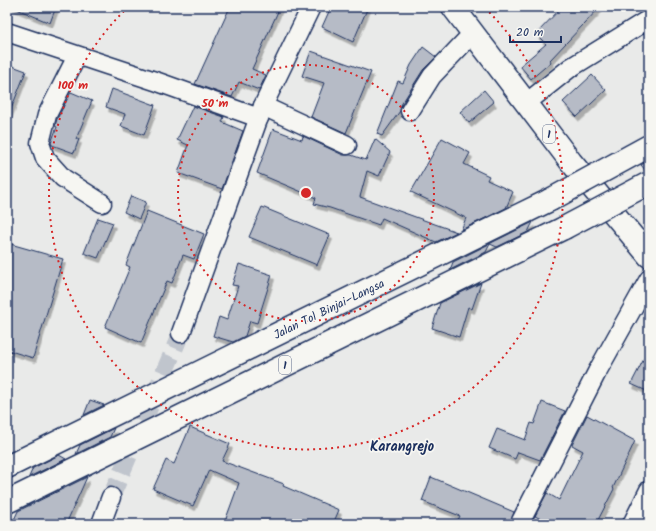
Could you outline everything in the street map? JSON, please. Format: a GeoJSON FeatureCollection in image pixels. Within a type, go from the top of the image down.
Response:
{"type":"FeatureCollection","features":[{"type":"Feature","properties":{"kind":"highway","name":"1"},"geometry":{"type":"LineString","coordinates":[[453,7],[525,104],[649,256]]}},
{"type":"Feature","properties":{"kind":"highway","name":"Jalan Tol Binjai–Langsa"},"geometry":{"type":"LineString","coordinates":[[7,467],[550,200],[649,146]]}},
{"type":"Feature","properties":{"kind":"highway","name":"1"},"geometry":{"type":"LineString","coordinates":[[7,502],[564,228],[649,182]]}},
{"type":"Feature","properties":{"kind":"street"},"geometry":{"type":"LineString","coordinates":[[181,333],[261,112],[311,7]]}},
{"type":"Feature","properties":{"kind":"street"},"geometry":{"type":"LineString","coordinates":[[525,104],[570,68],[649,19]]}},
{"type":"Feature","properties":{"kind":"street"},"geometry":{"type":"LineString","coordinates":[[7,32],[158,82],[261,112],[347,145]]}},
{"type":"Feature","properties":{"kind":"street"},"geometry":{"type":"LineString","coordinates":[[410,111],[432,76],[473,33]]}},
{"type":"Feature","properties":{"kind":"street"},"geometry":{"type":"LineString","coordinates":[[77,56],[47,115],[41,132],[40,144],[45,158],[63,178],[102,203]]}},
{"type":"Feature","properties":{"kind":"street"},"geometry":{"type":"LineString","coordinates":[[521,521],[597,372],[649,280]]}},
{"type":"Feature","properties":{"kind":"street"},"geometry":{"type":"LineString","coordinates":[[632,524],[649,490]]}},
{"type":"Feature","properties":{"kind":"street"},"geometry":{"type":"LineString","coordinates":[[101,524],[111,497]]}},
{"type":"Feature","properties":{"kind":"building"},"geometry":{"type":"Polygon","coordinates":[[[12,7],[56,7],[50,23],[12,7]]]}},
{"type":"Feature","properties":{"kind":"building"},"geometry":{"type":"Polygon","coordinates":[[[230,7],[280,7],[252,69],[266,75],[259,90],[239,82],[232,97],[195,84],[230,7]]]}},
{"type":"Feature","properties":{"kind":"building"},"geometry":{"type":"Polygon","coordinates":[[[331,7],[368,7],[353,42],[322,27],[331,7]]]}},
{"type":"Feature","properties":{"kind":"building"},"geometry":{"type":"Polygon","coordinates":[[[562,7],[600,7],[550,60],[551,62],[531,79],[520,66],[546,44],[536,34],[562,7]]]}},
{"type":"Feature","properties":{"kind":"building"},"geometry":{"type":"Polygon","coordinates":[[[423,47],[436,57],[423,70],[401,105],[400,111],[382,136],[377,134],[398,81],[403,83],[411,65],[423,47]]]}},
{"type":"Feature","properties":{"kind":"building"},"geometry":{"type":"Polygon","coordinates":[[[311,51],[371,72],[346,133],[311,117],[324,83],[302,76],[311,51]]]}},
{"type":"Feature","properties":{"kind":"building"},"geometry":{"type":"Polygon","coordinates":[[[7,64],[26,71],[8,117],[7,117],[7,64]]]}},
{"type":"Feature","properties":{"kind":"building"},"geometry":{"type":"Polygon","coordinates":[[[592,75],[606,90],[577,117],[563,102],[592,75]]]}},
{"type":"Feature","properties":{"kind":"building"},"geometry":{"type":"Polygon","coordinates":[[[112,89],[155,105],[144,135],[121,126],[125,114],[106,107],[112,89]]]}},
{"type":"Feature","properties":{"kind":"building"},"geometry":{"type":"Polygon","coordinates":[[[484,90],[494,102],[469,123],[460,112],[484,90]]]}},
{"type":"Feature","properties":{"kind":"building"},"geometry":{"type":"Polygon","coordinates":[[[71,92],[92,101],[76,139],[79,139],[74,153],[52,145],[51,143],[57,127],[55,126],[57,119],[71,92]]]}},
{"type":"Feature","properties":{"kind":"building"},"geometry":{"type":"Polygon","coordinates":[[[193,106],[224,117],[222,122],[243,131],[222,189],[178,173],[188,145],[177,140],[193,106]]]}},
{"type":"Feature","properties":{"kind":"building"},"geometry":{"type":"Polygon","coordinates":[[[273,129],[302,140],[303,136],[343,155],[351,155],[366,160],[375,139],[390,152],[379,176],[367,171],[360,197],[457,232],[436,242],[382,218],[379,225],[314,204],[316,198],[257,173],[273,129]]]}},
{"type":"Feature","properties":{"kind":"building"},"geometry":{"type":"Polygon","coordinates":[[[442,138],[470,153],[464,164],[489,176],[487,180],[513,192],[506,208],[461,230],[466,218],[411,192],[442,138]]]}},
{"type":"Feature","properties":{"kind":"building"},"geometry":{"type":"Polygon","coordinates":[[[649,160],[649,171],[646,171],[641,165],[649,160]]]}},
{"type":"Feature","properties":{"kind":"building"},"geometry":{"type":"Polygon","coordinates":[[[131,196],[146,202],[139,219],[124,212],[131,196]]]}},
{"type":"Feature","properties":{"kind":"building"},"geometry":{"type":"Polygon","coordinates":[[[262,207],[330,235],[317,265],[249,237],[262,207]]]}},
{"type":"Feature","properties":{"kind":"building"},"geometry":{"type":"Polygon","coordinates":[[[147,211],[204,234],[194,259],[183,255],[172,283],[167,281],[141,343],[105,327],[130,267],[126,265],[147,211]]]}},
{"type":"Feature","properties":{"kind":"building"},"geometry":{"type":"Polygon","coordinates":[[[98,218],[113,223],[98,258],[84,253],[98,218]]]}},
{"type":"Feature","properties":{"kind":"building"},"geometry":{"type":"Polygon","coordinates":[[[533,222],[528,232],[497,247],[490,244],[486,252],[450,270],[453,262],[533,222]]]}},
{"type":"Feature","properties":{"kind":"building"},"geometry":{"type":"Polygon","coordinates":[[[7,243],[63,259],[33,358],[7,350],[7,243]]]}},
{"type":"Feature","properties":{"kind":"building"},"geometry":{"type":"Polygon","coordinates":[[[239,264],[272,275],[257,323],[250,321],[245,336],[233,342],[213,336],[219,317],[227,320],[238,286],[232,285],[239,264]]]}},
{"type":"Feature","properties":{"kind":"building"},"geometry":{"type":"Polygon","coordinates":[[[481,283],[472,309],[468,307],[459,337],[432,328],[440,303],[481,283]]]}},
{"type":"Feature","properties":{"kind":"building"},"geometry":{"type":"Polygon","coordinates":[[[649,349],[649,392],[631,384],[649,349]]]}},
{"type":"Feature","properties":{"kind":"building"},"geometry":{"type":"Polygon","coordinates":[[[90,400],[104,405],[84,415],[90,400]]]}},
{"type":"Feature","properties":{"kind":"building"},"geometry":{"type":"Polygon","coordinates":[[[542,402],[565,411],[540,460],[518,452],[515,459],[489,448],[497,429],[525,440],[531,423],[534,424],[542,402]]]}},
{"type":"Feature","properties":{"kind":"building"},"geometry":{"type":"Polygon","coordinates":[[[587,415],[635,441],[613,488],[614,489],[596,524],[551,524],[535,516],[547,493],[559,500],[583,451],[572,445],[587,415]]]}},
{"type":"Feature","properties":{"kind":"building"},"geometry":{"type":"Polygon","coordinates":[[[190,427],[230,444],[222,461],[284,484],[283,486],[339,510],[333,524],[224,524],[239,483],[209,470],[193,506],[153,489],[166,460],[174,464],[190,427]]]}},
{"type":"Feature","properties":{"kind":"building"},"geometry":{"type":"Polygon","coordinates":[[[114,428],[110,437],[76,454],[80,445],[114,428]]]}},
{"type":"Feature","properties":{"kind":"building"},"geometry":{"type":"Polygon","coordinates":[[[59,455],[66,459],[29,477],[33,468],[59,455]]]}},
{"type":"Feature","properties":{"kind":"building"},"geometry":{"type":"Polygon","coordinates":[[[87,477],[66,524],[12,524],[18,511],[87,477]]]}},
{"type":"Feature","properties":{"kind":"building"},"geometry":{"type":"Polygon","coordinates":[[[431,477],[514,512],[511,524],[456,524],[460,516],[422,501],[431,477]]]}},
{"type":"Feature","properties":{"kind":"tunnel"},"geometry":{"type":"LineString","coordinates":[[111,497],[181,333]]}},
{"type":"Feature","properties":{"kind":"district","name":"Karangrejo"},"geometry":{"type":"Point","coordinates":[402,446]}}]}
